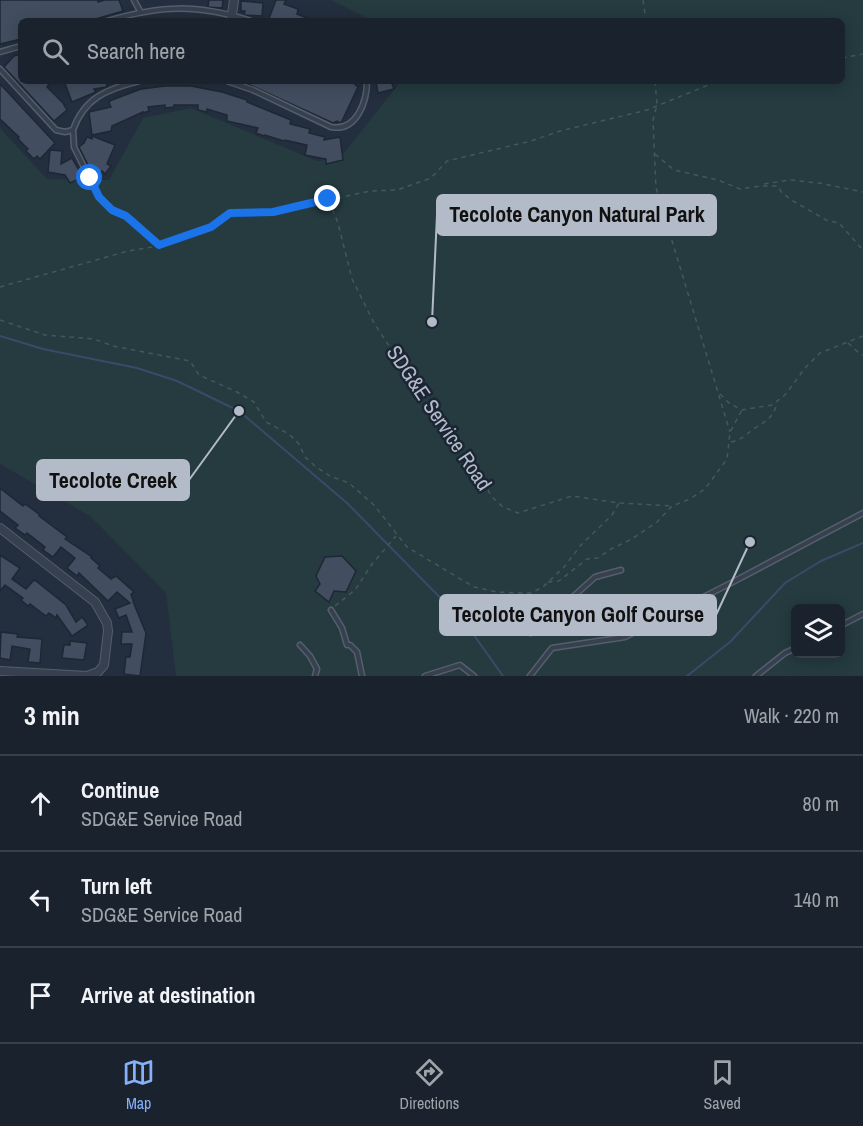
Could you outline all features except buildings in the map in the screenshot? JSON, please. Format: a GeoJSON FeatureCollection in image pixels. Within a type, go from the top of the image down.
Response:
{"type":"FeatureCollection","features":[{"type":"Feature","properties":{"kind":"street"},"geometry":{"type":"LineString","coordinates":[[232,18],[234,0]]}},
{"type":"Feature","properties":{"kind":"street"},"geometry":{"type":"LineString","coordinates":[[0,528],[95,603],[107,623],[108,631],[104,665],[98,672],[87,676],[0,670]]}},
{"type":"Feature","properties":{"kind":"lane"},"geometry":{"type":"LineString","coordinates":[[134,0],[140,11]]}},
{"type":"Feature","properties":{"kind":"lane"},"geometry":{"type":"LineString","coordinates":[[117,18],[140,11],[189,8],[232,18]]}},
{"type":"Feature","properties":{"kind":"lane"},"geometry":{"type":"LineString","coordinates":[[0,52],[18,47]]}},
{"type":"Feature","properties":{"kind":"lane"},"geometry":{"type":"LineString","coordinates":[[0,69],[56,130],[65,132],[73,130]]}},
{"type":"Feature","properties":{"kind":"lane"},"geometry":{"type":"LineString","coordinates":[[128,84],[91,101],[79,114],[73,130],[74,147],[99,197],[112,210],[126,216],[159,245]]}},
{"type":"Feature","properties":{"kind":"lane"},"geometry":{"type":"LineString","coordinates":[[234,84],[338,128],[347,125],[360,114],[367,94],[367,84]]}},
{"type":"Feature","properties":{"kind":"lane"},"geometry":{"type":"LineString","coordinates":[[530,676],[552,648],[625,637],[863,513]]}},
{"type":"Feature","properties":{"kind":"lane"},"geometry":{"type":"LineString","coordinates":[[531,633],[528,622],[531,619],[546,621],[595,577],[621,570]]}},
{"type":"Feature","properties":{"kind":"lane"},"geometry":{"type":"LineString","coordinates":[[331,610],[342,628],[347,645],[357,652],[362,676]]}},
{"type":"Feature","properties":{"kind":"lane"},"geometry":{"type":"LineString","coordinates":[[845,623],[863,614]]}},
{"type":"Feature","properties":{"kind":"lane"},"geometry":{"type":"LineString","coordinates":[[300,645],[310,656],[317,669],[315,676]]}},
{"type":"Feature","properties":{"kind":"lane"},"geometry":{"type":"LineString","coordinates":[[756,676],[791,650]]}},
{"type":"Feature","properties":{"kind":"lane"},"geometry":{"type":"LineString","coordinates":[[425,676],[460,665],[474,676]]}},
{"type":"Feature","properties":{"kind":"path"},"geometry":{"type":"LineString","coordinates":[[643,0],[646,18]]}},
{"type":"Feature","properties":{"kind":"path"},"geometry":{"type":"LineString","coordinates":[[845,57],[863,54]]}},
{"type":"Feature","properties":{"kind":"path"},"geometry":{"type":"LineString","coordinates":[[547,582],[559,581],[587,559],[598,558],[657,522],[672,506],[690,499],[705,489],[727,459],[730,432],[656,188],[653,120],[657,105],[655,84]]}},
{"type":"Feature","properties":{"kind":"path"},"geometry":{"type":"LineString","coordinates":[[0,287],[128,251],[159,245],[211,227],[230,213],[273,212],[370,191],[397,190],[431,178],[447,161],[647,110],[710,84]]}},
{"type":"Feature","properties":{"kind":"path"},"geometry":{"type":"LineString","coordinates":[[656,154],[674,171],[717,180],[740,189],[790,180],[856,189],[863,192]]}},
{"type":"Feature","properties":{"kind":"path"},"geometry":{"type":"LineString","coordinates":[[760,186],[778,186],[782,193],[793,201],[826,220],[839,223],[863,250]]}},
{"type":"Feature","properties":{"kind":"path","name":"SDG&E Service Road"},"geometry":{"type":"LineString","coordinates":[[328,199],[338,223],[352,279],[374,323],[420,393],[471,460],[492,497],[503,507],[518,513],[572,496],[619,503],[672,506]]}},
{"type":"Feature","properties":{"kind":"path"},"geometry":{"type":"LineString","coordinates":[[0,320],[45,335],[94,339],[113,346],[190,361],[199,375],[254,402],[266,422],[288,434],[298,444],[305,457],[315,466],[330,476],[349,483],[374,505],[407,547],[474,587],[497,592],[531,593],[564,567],[581,545],[612,515],[619,503]]}},
{"type":"Feature","properties":{"kind":"path"},"geometry":{"type":"LineString","coordinates":[[718,393],[729,403],[742,410],[772,405],[786,394],[805,368],[820,353],[863,336]]}},
{"type":"Feature","properties":{"kind":"path"},"geometry":{"type":"LineString","coordinates":[[848,342],[860,354],[863,354]]}},
{"type":"Feature","properties":{"kind":"path"},"geometry":{"type":"LineString","coordinates":[[730,442],[739,440],[764,424],[772,415],[778,401]]}},
{"type":"Feature","properties":{"kind":"path"},"geometry":{"type":"LineString","coordinates":[[730,432],[742,410]]}},
{"type":"Feature","properties":{"kind":"path"},"geometry":{"type":"LineString","coordinates":[[331,610],[355,590],[397,535]]}},
{"type":"Feature","properties":{"kind":"green space"},"geometry":{"type":"Polygon","coordinates":[[[331,0],[863,0],[863,676],[176,676],[166,593],[90,516],[0,464],[0,128],[47,179],[109,180],[143,118],[191,108],[317,161],[340,158],[399,84],[845,84],[845,18],[367,18],[331,0]]]}},
{"type":"Feature","properties":{"kind":"waterway"},"geometry":{"type":"LineString","coordinates":[[0,336],[43,349],[137,368],[177,381],[239,411],[347,503],[466,624],[503,676]]}},
{"type":"Feature","properties":{"kind":"waterway"},"geometry":{"type":"LineString","coordinates":[[687,676],[730,642],[785,583],[821,561],[863,543]]}},
{"type":"Feature","properties":{"kind":"place","name":"Tecolote Canyon Natural Park"},"geometry":{"type":"Point","coordinates":[432,322]}},
{"type":"Feature","properties":{"kind":"place","name":"Tecolote Creek"},"geometry":{"type":"Point","coordinates":[239,411]}},
{"type":"Feature","properties":{"kind":"place","name":"Tecolote Canyon Golf Course"},"geometry":{"type":"Point","coordinates":[750,542]}},
{"type":"Feature","properties":{"kind":"route"},"geometry":{"type":"LineString","coordinates":[[90,178],[99,197],[112,210],[126,216],[159,245],[211,227],[230,213],[273,212],[328,199]]}}]}
